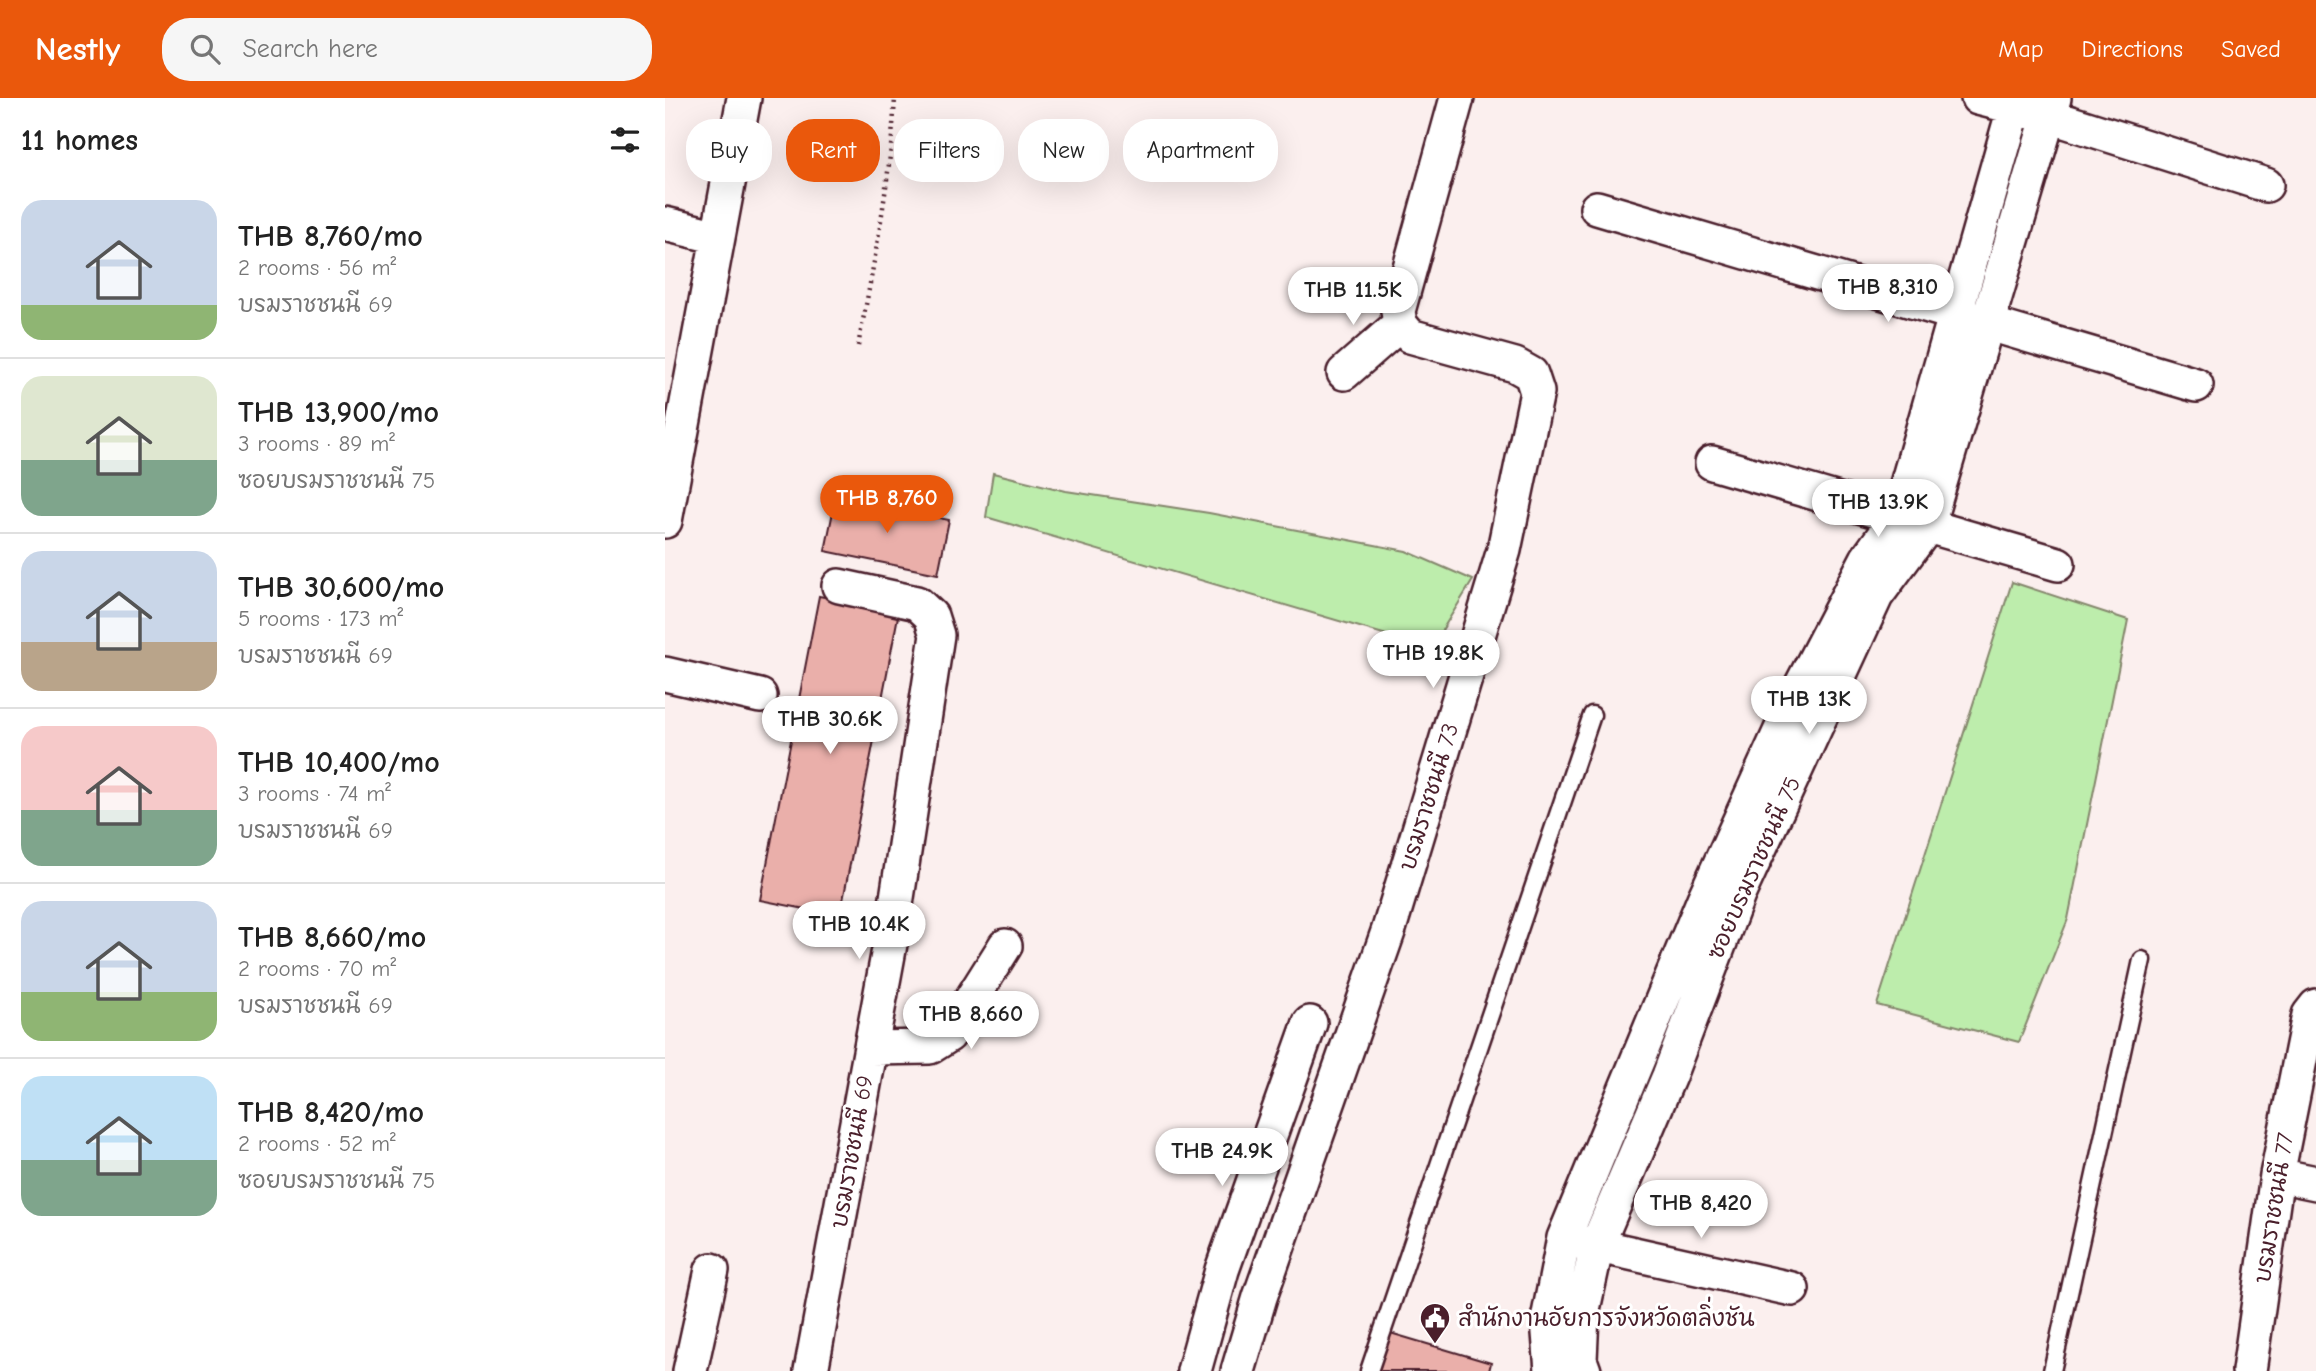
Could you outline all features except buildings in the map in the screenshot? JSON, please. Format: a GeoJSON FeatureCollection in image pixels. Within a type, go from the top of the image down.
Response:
{"type":"FeatureCollection","features":[{"type":"Feature","properties":{"kind":"street"},"geometry":{"type":"LineString","coordinates":[[665,521],[676,413],[718,237],[744,98]]}},
{"type":"Feature","properties":{"kind":"street"},"geometry":{"type":"LineString","coordinates":[[1344,373],[1400,324],[1398,311],[1457,98]]}},
{"type":"Feature","properties":{"kind":"street"},"geometry":{"type":"LineString","coordinates":[[1978,98],[2052,107],[2266,185]]}},
{"type":"Feature","properties":{"kind":"street","name":"ซอยบรมราชชนนี 75"},"geometry":{"type":"LineString","coordinates":[[1552,1371],[1548,1320],[1564,1238],[1704,899],[1801,686],[1867,559],[1912,522],[1957,316],[2015,103]]}},
{"type":"Feature","properties":{"kind":"street","name":"ซอยบรมราชชนนี 75"},"geometry":{"type":"LineString","coordinates":[[1584,1371],[1580,1360],[1582,1314],[1597,1245],[1669,1076],[1738,895],[1912,522],[1989,326],[2052,107]]}},
{"type":"Feature","properties":{"kind":"street"},"geometry":{"type":"LineString","coordinates":[[1597,208],[1989,326],[2196,384]]}},
{"type":"Feature","properties":{"kind":"street"},"geometry":{"type":"LineString","coordinates":[[665,223],[718,237]]}},
{"type":"Feature","properties":{"kind":"street","name":"บรมราชชนนี 73"},"geometry":{"type":"LineString","coordinates":[[1238,1371],[1260,1297],[1397,903],[1504,550],[1537,392],[1531,374],[1515,365],[1411,336],[1400,324]]}},
{"type":"Feature","properties":{"kind":"street"},"geometry":{"type":"LineString","coordinates":[[1712,463],[2058,564]]}},
{"type":"Feature","properties":{"kind":"street","name":"บรมราชชนนี 69"},"geometry":{"type":"LineString","coordinates":[[811,1371],[871,1048],[937,635],[931,617],[917,603],[839,586]]}},
{"type":"Feature","properties":{"kind":"street"},"geometry":{"type":"LineString","coordinates":[[665,674],[760,696]]}},
{"type":"Feature","properties":{"kind":"street"},"geometry":{"type":"LineString","coordinates":[[871,1048],[930,1047],[949,1035],[1005,946]]}},
{"type":"Feature","properties":{"kind":"street","name":"บรมราชชนนี 77"},"geometry":{"type":"LineString","coordinates":[[2249,1371],[2277,1175],[2309,1015],[2316,1006]]}},
{"type":"Feature","properties":{"kind":"street"},"geometry":{"type":"LineString","coordinates":[[1194,1371],[1221,1270],[1310,1023]]}},
{"type":"Feature","properties":{"kind":"street"},"geometry":{"type":"LineString","coordinates":[[2277,1175],[2316,1183]]}},
{"type":"Feature","properties":{"kind":"street"},"geometry":{"type":"LineString","coordinates":[[1564,1238],[1792,1289]]}},
{"type":"Feature","properties":{"kind":"street"},"geometry":{"type":"LineString","coordinates":[[690,1371],[712,1270]]}},
{"type":"Feature","properties":{"kind":"lane"},"geometry":{"type":"LineString","coordinates":[[1369,1371],[1592,715]]}},
{"type":"Feature","properties":{"kind":"lane"},"geometry":{"type":"LineString","coordinates":[[2052,1371],[2142,960]]}},
{"type":"Feature","properties":{"kind":"path"},"geometry":{"type":"LineString","coordinates":[[858,346],[883,219],[892,152],[895,98]]}},
{"type":"Feature","properties":{"kind":"green space"},"geometry":{"type":"Polygon","coordinates":[[[993,473],[1066,491],[1209,513],[1406,551],[1473,580],[1431,648],[986,517],[993,473]]]}},
{"type":"Feature","properties":{"kind":"green space"},"geometry":{"type":"Polygon","coordinates":[[[2012,582],[2128,620],[2068,919],[2019,1042],[1877,1005],[2012,582]]]}},
{"type":"Feature","properties":{"kind":"place","name":"สำนักงานอัยการจังหวัดตลิ่งชัน"},"geometry":{"type":"Point","coordinates":[1435,1345]}}]}
